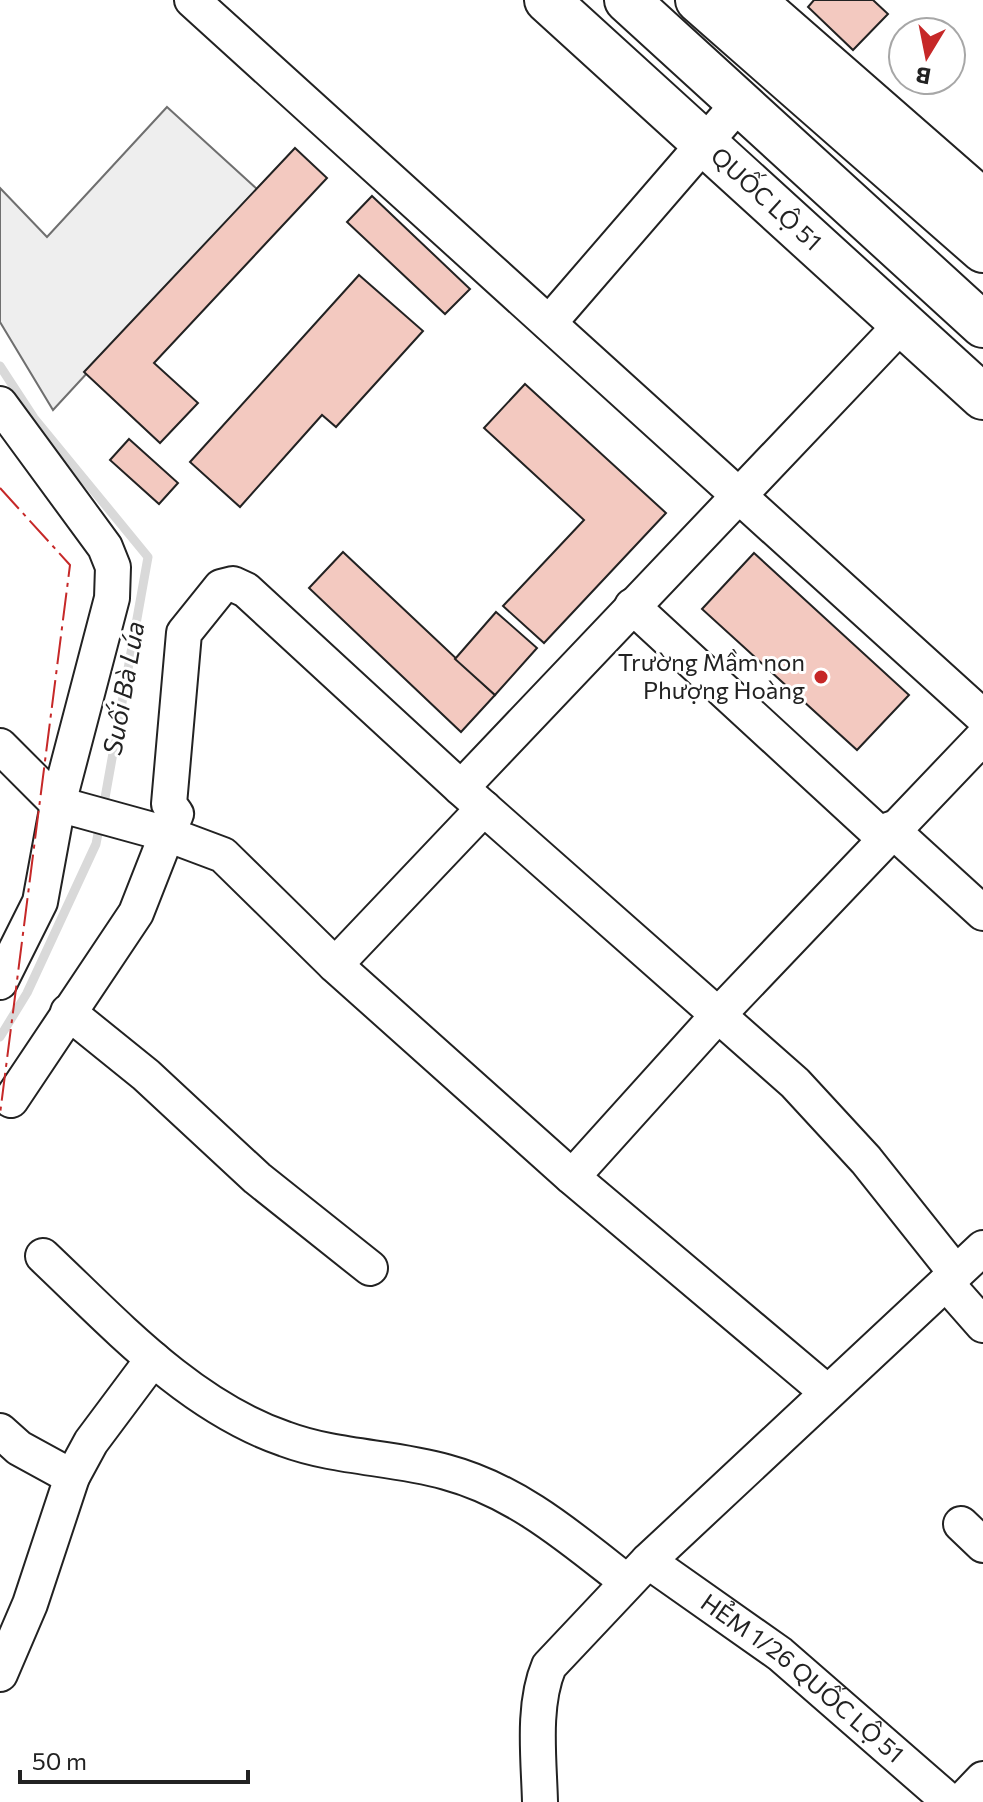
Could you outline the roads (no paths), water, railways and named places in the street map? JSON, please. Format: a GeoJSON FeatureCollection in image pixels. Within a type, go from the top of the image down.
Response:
{"type":"FeatureCollection","features":[{"type":"Feature","properties":{"kind":"main road","name":"QUỐC LỘ 51"},"geometry":{"type":"LineString","coordinates":[[547,0],[983,397]]}},
{"type":"Feature","properties":{"kind":"main road"},"geometry":{"type":"LineString","coordinates":[[627,0],[983,325]]}},
{"type":"Feature","properties":{"kind":"main road"},"geometry":{"type":"LineString","coordinates":[[698,0],[983,250]]}},
{"type":"Feature","properties":{"kind":"main road"},"geometry":{"type":"LineString","coordinates":[[752,0],[983,202]]}},
{"type":"Feature","properties":{"kind":"street"},"geometry":{"type":"LineString","coordinates":[[192,0],[983,717]]}},
{"type":"Feature","properties":{"kind":"street"},"geometry":{"type":"LineString","coordinates":[[549,323],[740,102]]}},
{"type":"Feature","properties":{"kind":"street"},"geometry":{"type":"LineString","coordinates":[[335,965],[632,606],[902,324]]}},
{"type":"Feature","properties":{"kind":"street"},"geometry":{"type":"LineString","coordinates":[[0,404],[105,547],[113,567],[112,598],[58,804],[40,902],[0,982]]}},
{"type":"Feature","properties":{"kind":"street"},"geometry":{"type":"LineString","coordinates":[[11,1100],[136,913],[176,814],[169,804],[184,633],[221,587],[233,584],[246,590],[473,798],[795,1083],[838,1129],[983,1325]]}},
{"type":"Feature","properties":{"kind":"street"},"geometry":{"type":"LineString","coordinates":[[632,606],[888,834],[983,913]]}},
{"type":"Feature","properties":{"kind":"street"},"geometry":{"type":"LineString","coordinates":[[572,1177],[719,1014],[983,737]]}},
{"type":"Feature","properties":{"kind":"street"},"geometry":{"type":"LineString","coordinates":[[0,746],[58,804],[167,834],[223,855],[335,965],[572,1177],[827,1392]]}},
{"type":"Feature","properties":{"kind":"street"},"geometry":{"type":"LineString","coordinates":[[68,1012],[146,1075],[257,1178],[370,1268]]}},
{"type":"Feature","properties":{"kind":"street"},"geometry":{"type":"LineString","coordinates":[[540,1802],[544,1678],[549,1666],[638,1572],[983,1248]]}},
{"type":"Feature","properties":{"kind":"street","name":"HẺM 1/26 QUỐC LỘ 51"},"geometry":{"type":"LineString","coordinates":[[43,1256],[153,1359],[198,1392],[286,1440],[444,1471],[507,1495],[780,1654],[950,1802]]}},
{"type":"Feature","properties":{"kind":"street"},"geometry":{"type":"LineString","coordinates":[[0,1674],[30,1604],[72,1477],[91,1442],[153,1359]]}},
{"type":"Feature","properties":{"kind":"street"},"geometry":{"type":"LineString","coordinates":[[0,1431],[19,1448],[72,1477]]}},
{"type":"Feature","properties":{"kind":"street"},"geometry":{"type":"LineString","coordinates":[[961,1802],[983,1779]]}},
{"type":"Feature","properties":{"kind":"waterway","name":"Suối Bà Lúa"},"geometry":{"type":"LineString","coordinates":[[0,366],[34,418],[148,557],[103,809]]}},
{"type":"Feature","properties":{"kind":"waterway","name":"Suối Bà Lúa"},"geometry":{"type":"LineString","coordinates":[[0,1037],[27,993],[96,844],[100,823]]}},
{"type":"Feature","properties":{"kind":"place","name":"Trường Mầm non Phượng Hoàng"},"geometry":{"type":"Point","coordinates":[821,677]}}]}
